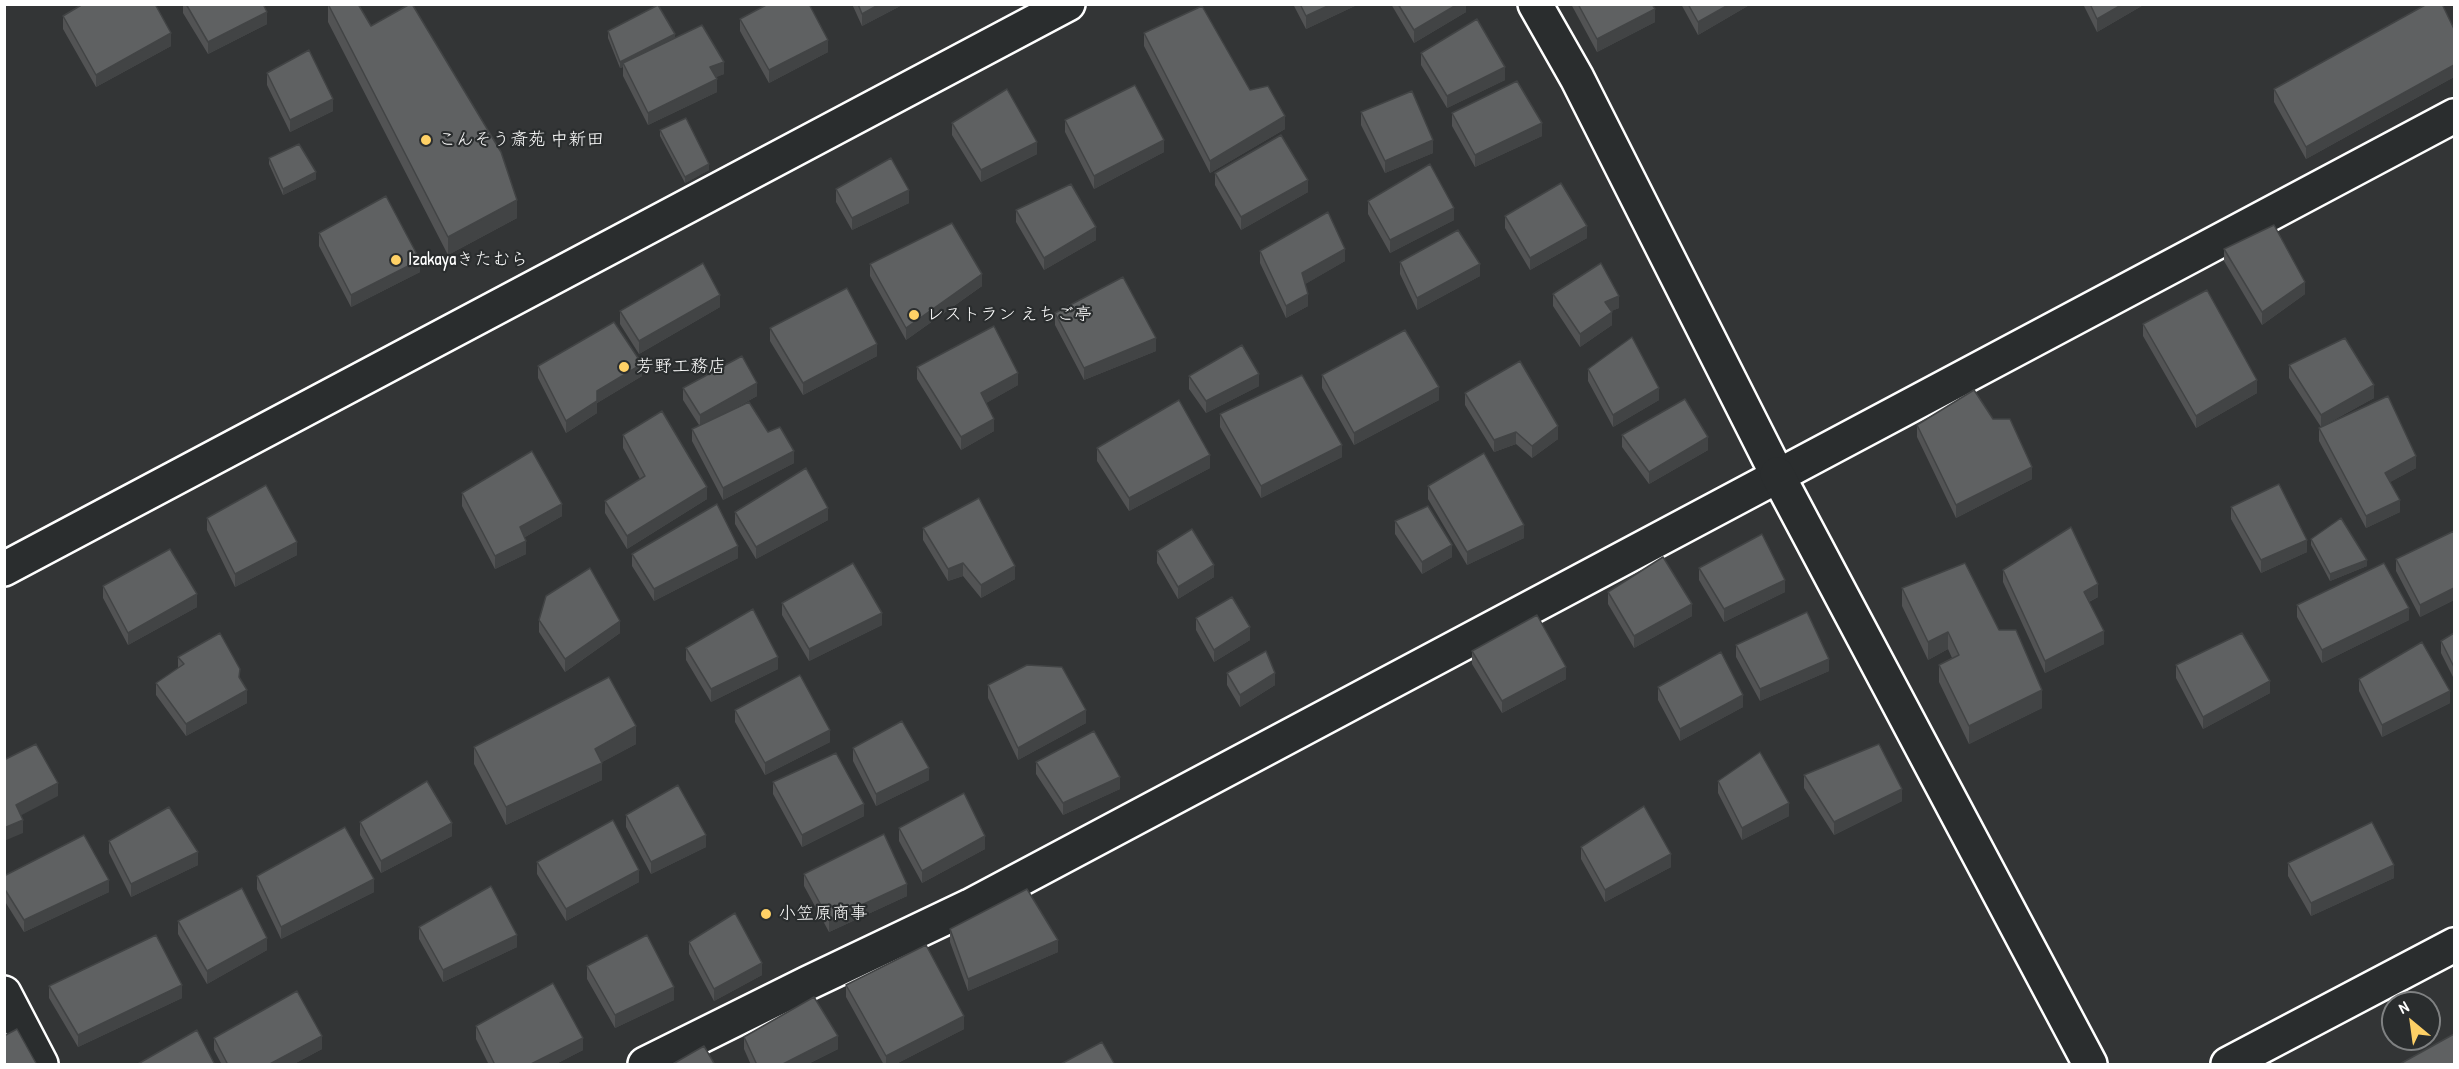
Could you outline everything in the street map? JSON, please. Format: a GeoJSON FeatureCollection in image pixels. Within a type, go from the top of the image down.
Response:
{"type":"FeatureCollection","features":[{"type":"Feature","properties":{"kind":"street"},"geometry":{"type":"LineString","coordinates":[[4,569],[1068,4]]}},
{"type":"Feature","properties":{"kind":"street"},"geometry":{"type":"LineString","coordinates":[[1534,4],[1578,78],[1777,474],[2090,1065]]}},
{"type":"Feature","properties":{"kind":"street"},"geometry":{"type":"LineString","coordinates":[[645,1065],[808,983],[970,906],[1777,474],[2454,116]]}},
{"type":"Feature","properties":{"kind":"street"},"geometry":{"type":"LineString","coordinates":[[2228,1065],[2454,945]]}},
{"type":"Feature","properties":{"kind":"street"},"geometry":{"type":"LineString","coordinates":[[4,993],[41,1065]]}},
{"type":"Feature","properties":{"kind":"building"},"geometry":{"type":"Polygon","coordinates":[[[83,4],[155,4],[171,33],[96,75],[63,16],[83,4]]]}},
{"type":"Feature","properties":{"kind":"building"},"geometry":{"type":"Polygon","coordinates":[[[186,4],[263,4],[267,12],[208,42],[186,4]]]}},
{"type":"Feature","properties":{"kind":"building"},"geometry":{"type":"Polygon","coordinates":[[[328,4],[358,4],[371,26],[412,4],[501,152],[517,200],[448,237],[328,4]]]}},
{"type":"Feature","properties":{"kind":"building"},"geometry":{"type":"Polygon","coordinates":[[[768,4],[809,4],[828,40],[769,70],[740,19],[768,4]]]}},
{"type":"Feature","properties":{"kind":"building"},"geometry":{"type":"Polygon","coordinates":[[[858,4],[880,4],[862,14],[858,4]]]}},
{"type":"Feature","properties":{"kind":"building"},"geometry":{"type":"Polygon","coordinates":[[[1300,4],[1332,4],[1306,16],[1300,4]]]}},
{"type":"Feature","properties":{"kind":"building"},"geometry":{"type":"Polygon","coordinates":[[[1398,4],[1458,4],[1414,30],[1398,4]]]}},
{"type":"Feature","properties":{"kind":"building"},"geometry":{"type":"Polygon","coordinates":[[[1578,4],[1652,4],[1655,9],[1597,39],[1578,4]]]}},
{"type":"Feature","properties":{"kind":"building"},"geometry":{"type":"Polygon","coordinates":[[[1688,4],[1730,4],[1698,22],[1688,4]]]}},
{"type":"Feature","properties":{"kind":"building"},"geometry":{"type":"Polygon","coordinates":[[[2090,4],[2123,4],[2097,19],[2090,4]]]}},
{"type":"Feature","properties":{"kind":"building"},"geometry":{"type":"Polygon","coordinates":[[[2427,4],[2442,4],[2454,29],[2454,65],[2306,147],[2274,89],[2427,4]]]}},
{"type":"Feature","properties":{"kind":"building"},"geometry":{"type":"Polygon","coordinates":[[[658,5],[675,34],[620,62],[608,31],[658,5]]]}},
{"type":"Feature","properties":{"kind":"building"},"geometry":{"type":"Polygon","coordinates":[[[1202,6],[1250,90],[1268,86],[1285,116],[1210,161],[1144,33],[1202,6]]]}},
{"type":"Feature","properties":{"kind":"building"},"geometry":{"type":"Polygon","coordinates":[[[1477,19],[1505,67],[1447,96],[1421,53],[1477,19]]]}},
{"type":"Feature","properties":{"kind":"building"},"geometry":{"type":"Polygon","coordinates":[[[702,25],[724,62],[710,67],[717,79],[648,113],[623,63],[702,25]]]}},
{"type":"Feature","properties":{"kind":"building"},"geometry":{"type":"Polygon","coordinates":[[[309,50],[333,99],[290,120],[267,73],[309,50]]]}},
{"type":"Feature","properties":{"kind":"building"},"geometry":{"type":"Polygon","coordinates":[[[1517,81],[1542,123],[1475,155],[1452,113],[1517,81]]]}},
{"type":"Feature","properties":{"kind":"building"},"geometry":{"type":"Polygon","coordinates":[[[1135,85],[1164,140],[1094,176],[1065,120],[1135,85]]]}},
{"type":"Feature","properties":{"kind":"building"},"geometry":{"type":"Polygon","coordinates":[[[1007,89],[1037,142],[981,170],[952,123],[1007,89]]]}},
{"type":"Feature","properties":{"kind":"building"},"geometry":{"type":"Polygon","coordinates":[[[1412,91],[1433,140],[1385,161],[1361,112],[1412,91]]]}},
{"type":"Feature","properties":{"kind":"building"},"geometry":{"type":"Polygon","coordinates":[[[686,118],[709,164],[685,177],[660,130],[686,118]]]}},
{"type":"Feature","properties":{"kind":"building"},"geometry":{"type":"Polygon","coordinates":[[[1281,135],[1308,180],[1241,217],[1215,173],[1281,135]]]}},
{"type":"Feature","properties":{"kind":"building"},"geometry":{"type":"Polygon","coordinates":[[[299,144],[316,172],[283,189],[269,158],[299,144]]]}},
{"type":"Feature","properties":{"kind":"building"},"geometry":{"type":"Polygon","coordinates":[[[891,158],[909,190],[852,218],[836,189],[891,158]]]}},
{"type":"Feature","properties":{"kind":"building"},"geometry":{"type":"Polygon","coordinates":[[[1430,164],[1454,208],[1390,240],[1368,201],[1430,164]]]}},
{"type":"Feature","properties":{"kind":"building"},"geometry":{"type":"Polygon","coordinates":[[[1561,183],[1587,226],[1530,258],[1505,216],[1561,183]]]}},
{"type":"Feature","properties":{"kind":"building"},"geometry":{"type":"Polygon","coordinates":[[[1071,184],[1096,227],[1044,258],[1016,210],[1071,184]]]}},
{"type":"Feature","properties":{"kind":"building"},"geometry":{"type":"Polygon","coordinates":[[[386,196],[420,260],[351,295],[319,233],[386,196]]]}},
{"type":"Feature","properties":{"kind":"building"},"geometry":{"type":"Polygon","coordinates":[[[1328,212],[1345,249],[1302,273],[1308,294],[1286,306],[1260,251],[1328,212]]]}},
{"type":"Feature","properties":{"kind":"building"},"geometry":{"type":"Polygon","coordinates":[[[952,223],[982,274],[906,328],[870,264],[952,223]]]}},
{"type":"Feature","properties":{"kind":"building"},"geometry":{"type":"Polygon","coordinates":[[[2274,225],[2305,282],[2262,312],[2224,249],[2274,225]]]}},
{"type":"Feature","properties":{"kind":"building"},"geometry":{"type":"Polygon","coordinates":[[[1458,230],[1480,264],[1417,298],[1400,262],[1458,230]]]}},
{"type":"Feature","properties":{"kind":"building"},"geometry":{"type":"Polygon","coordinates":[[[703,263],[720,295],[639,341],[620,311],[703,263]]]}},
{"type":"Feature","properties":{"kind":"building"},"geometry":{"type":"Polygon","coordinates":[[[1601,263],[1619,296],[1605,302],[1612,312],[1580,334],[1553,294],[1601,263]]]}},
{"type":"Feature","properties":{"kind":"building"},"geometry":{"type":"Polygon","coordinates":[[[1123,277],[1156,338],[1084,368],[1055,313],[1123,277]]]}},
{"type":"Feature","properties":{"kind":"building"},"geometry":{"type":"Polygon","coordinates":[[[847,288],[877,344],[803,383],[770,328],[847,288]]]}},
{"type":"Feature","properties":{"kind":"building"},"geometry":{"type":"Polygon","coordinates":[[[2207,290],[2257,380],[2196,416],[2143,324],[2207,290]]]}},
{"type":"Feature","properties":{"kind":"building"},"geometry":{"type":"Polygon","coordinates":[[[614,322],[642,364],[597,391],[597,401],[566,421],[538,366],[614,322]]]}},
{"type":"Feature","properties":{"kind":"building"},"geometry":{"type":"Polygon","coordinates":[[[994,326],[1018,373],[981,393],[994,419],[961,437],[917,367],[994,326]]]}},
{"type":"Feature","properties":{"kind":"building"},"geometry":{"type":"Polygon","coordinates":[[[1405,330],[1439,387],[1354,433],[1322,375],[1405,330]]]}},
{"type":"Feature","properties":{"kind":"building"},"geometry":{"type":"Polygon","coordinates":[[[1632,337],[1659,388],[1613,415],[1588,369],[1632,337]]]}},
{"type":"Feature","properties":{"kind":"building"},"geometry":{"type":"Polygon","coordinates":[[[2345,338],[2374,385],[2321,415],[2289,365],[2345,338]]]}},
{"type":"Feature","properties":{"kind":"building"},"geometry":{"type":"Polygon","coordinates":[[[1242,345],[1259,374],[1206,401],[1189,376],[1242,345]]]}},
{"type":"Feature","properties":{"kind":"building"},"geometry":{"type":"Polygon","coordinates":[[[742,356],[757,383],[700,415],[683,388],[742,356]]]}},
{"type":"Feature","properties":{"kind":"building"},"geometry":{"type":"Polygon","coordinates":[[[1520,361],[1558,426],[1532,446],[1516,432],[1494,440],[1465,393],[1520,361]]]}},
{"type":"Feature","properties":{"kind":"building"},"geometry":{"type":"Polygon","coordinates":[[[1302,375],[1342,445],[1261,486],[1220,414],[1302,375]]]}},
{"type":"Feature","properties":{"kind":"building"},"geometry":{"type":"Polygon","coordinates":[[[1974,390],[1993,419],[2010,419],[2032,467],[1956,505],[1917,425],[1974,390]]]}},
{"type":"Feature","properties":{"kind":"building"},"geometry":{"type":"Polygon","coordinates":[[[2388,396],[2416,456],[2385,473],[2400,500],[2366,516],[2319,428],[2388,396]]]}},
{"type":"Feature","properties":{"kind":"building"},"geometry":{"type":"Polygon","coordinates":[[[1685,399],[1708,437],[1649,472],[1622,435],[1685,399]]]}},
{"type":"Feature","properties":{"kind":"building"},"geometry":{"type":"Polygon","coordinates":[[[1179,400],[1210,455],[1129,498],[1097,448],[1179,400]]]}},
{"type":"Feature","properties":{"kind":"building"},"geometry":{"type":"Polygon","coordinates":[[[749,402],[768,432],[780,427],[794,451],[723,488],[692,429],[749,402]]]}},
{"type":"Feature","properties":{"kind":"building"},"geometry":{"type":"Polygon","coordinates":[[[662,411],[707,487],[627,536],[605,501],[645,476],[623,435],[662,411]]]}},
{"type":"Feature","properties":{"kind":"building"},"geometry":{"type":"Polygon","coordinates":[[[532,451],[562,504],[520,527],[526,541],[495,556],[462,493],[532,451]]]}},
{"type":"Feature","properties":{"kind":"building"},"geometry":{"type":"Polygon","coordinates":[[[1484,453],[1524,525],[1467,552],[1428,486],[1484,453]]]}},
{"type":"Feature","properties":{"kind":"building"},"geometry":{"type":"Polygon","coordinates":[[[806,468],[828,508],[756,547],[735,512],[806,468]]]}},
{"type":"Feature","properties":{"kind":"building"},"geometry":{"type":"Polygon","coordinates":[[[2279,484],[2307,540],[2261,560],[2231,507],[2279,484]]]}},
{"type":"Feature","properties":{"kind":"building"},"geometry":{"type":"Polygon","coordinates":[[[266,485],[297,542],[235,574],[207,518],[266,485]]]}},
{"type":"Feature","properties":{"kind":"building"},"geometry":{"type":"Polygon","coordinates":[[[979,498],[1015,566],[981,585],[963,563],[948,569],[923,528],[979,498]]]}},
{"type":"Feature","properties":{"kind":"building"},"geometry":{"type":"Polygon","coordinates":[[[717,504],[738,546],[654,589],[632,554],[717,504]]]}},
{"type":"Feature","properties":{"kind":"building"},"geometry":{"type":"Polygon","coordinates":[[[1428,506],[1452,545],[1422,562],[1395,521],[1428,506]]]}},
{"type":"Feature","properties":{"kind":"building"},"geometry":{"type":"Polygon","coordinates":[[[2341,518],[2367,560],[2330,574],[2311,539],[2341,518]]]}},
{"type":"Feature","properties":{"kind":"building"},"geometry":{"type":"Polygon","coordinates":[[[2071,527],[2098,584],[2084,592],[2104,631],[2045,661],[2003,570],[2071,527]]]}},
{"type":"Feature","properties":{"kind":"building"},"geometry":{"type":"Polygon","coordinates":[[[1192,529],[1214,565],[1178,587],[1157,551],[1192,529]]]}},
{"type":"Feature","properties":{"kind":"building"},"geometry":{"type":"Polygon","coordinates":[[[2454,531],[2454,588],[2420,605],[2396,559],[2454,531]]]}},
{"type":"Feature","properties":{"kind":"building"},"geometry":{"type":"Polygon","coordinates":[[[1762,534],[1785,580],[1724,609],[1699,568],[1762,534]]]}},
{"type":"Feature","properties":{"kind":"building"},"geometry":{"type":"Polygon","coordinates":[[[170,549],[197,594],[128,633],[103,586],[170,549]]]}},
{"type":"Feature","properties":{"kind":"building"},"geometry":{"type":"Polygon","coordinates":[[[1663,557],[1692,604],[1634,636],[1608,592],[1663,557]]]}},
{"type":"Feature","properties":{"kind":"building"},"geometry":{"type":"Polygon","coordinates":[[[853,563],[882,613],[809,649],[782,603],[853,563]]]}},
{"type":"Feature","properties":{"kind":"building"},"geometry":{"type":"Polygon","coordinates":[[[1965,563],[1999,630],[2016,630],[2042,690],[1969,726],[1939,665],[1959,655],[1948,632],[1928,642],[1902,588],[1965,563]]]}},
{"type":"Feature","properties":{"kind":"building"},"geometry":{"type":"Polygon","coordinates":[[[2384,563],[2409,608],[2322,650],[2297,605],[2384,563]]]}},
{"type":"Feature","properties":{"kind":"building"},"geometry":{"type":"Polygon","coordinates":[[[590,568],[620,621],[565,659],[539,620],[546,596],[590,568]]]}},
{"type":"Feature","properties":{"kind":"building"},"geometry":{"type":"Polygon","coordinates":[[[1232,597],[1250,627],[1214,650],[1196,618],[1232,597]]]}},
{"type":"Feature","properties":{"kind":"building"},"geometry":{"type":"Polygon","coordinates":[[[753,609],[778,657],[711,689],[686,648],[753,609]]]}},
{"type":"Feature","properties":{"kind":"building"},"geometry":{"type":"Polygon","coordinates":[[[1807,612],[1829,659],[1760,689],[1736,645],[1807,612]]]}},
{"type":"Feature","properties":{"kind":"building"},"geometry":{"type":"Polygon","coordinates":[[[1537,615],[1566,667],[1502,701],[1472,651],[1537,615]]]}},
{"type":"Feature","properties":{"kind":"building"},"geometry":{"type":"Polygon","coordinates":[[[220,633],[240,669],[239,677],[247,690],[186,724],[156,683],[184,664],[178,657],[220,633]]]}},
{"type":"Feature","properties":{"kind":"building"},"geometry":{"type":"Polygon","coordinates":[[[2242,633],[2270,681],[2203,717],[2176,665],[2242,633]]]}},
{"type":"Feature","properties":{"kind":"building"},"geometry":{"type":"Polygon","coordinates":[[[2454,633],[2454,667],[2441,641],[2454,633]]]}},
{"type":"Feature","properties":{"kind":"building"},"geometry":{"type":"Polygon","coordinates":[[[2422,642],[2450,691],[2382,725],[2359,679],[2422,642]]]}},
{"type":"Feature","properties":{"kind":"building"},"geometry":{"type":"Polygon","coordinates":[[[1266,651],[1275,673],[1240,695],[1227,673],[1266,651]]]}},
{"type":"Feature","properties":{"kind":"building"},"geometry":{"type":"Polygon","coordinates":[[[1721,652],[1743,695],[1680,729],[1658,687],[1721,652]]]}},
{"type":"Feature","properties":{"kind":"building"},"geometry":{"type":"Polygon","coordinates":[[[1027,665],[1062,667],[1086,710],[1018,748],[988,685],[1027,665]]]}},
{"type":"Feature","properties":{"kind":"building"},"geometry":{"type":"Polygon","coordinates":[[[800,675],[830,730],[765,763],[735,710],[800,675]]]}},
{"type":"Feature","properties":{"kind":"building"},"geometry":{"type":"Polygon","coordinates":[[[609,677],[636,726],[595,749],[602,763],[506,807],[474,747],[609,677]]]}},
{"type":"Feature","properties":{"kind":"building"},"geometry":{"type":"Polygon","coordinates":[[[902,721],[929,768],[876,794],[853,748],[902,721]]]}},
{"type":"Feature","properties":{"kind":"building"},"geometry":{"type":"Polygon","coordinates":[[[1094,731],[1120,777],[1063,803],[1036,762],[1094,731]]]}},
{"type":"Feature","properties":{"kind":"building"},"geometry":{"type":"Polygon","coordinates":[[[36,744],[58,783],[16,805],[23,820],[4,828],[4,760],[36,744]]]}},
{"type":"Feature","properties":{"kind":"building"},"geometry":{"type":"Polygon","coordinates":[[[1879,744],[1902,789],[1834,822],[1804,775],[1879,744]]]}},
{"type":"Feature","properties":{"kind":"building"},"geometry":{"type":"Polygon","coordinates":[[[1760,752],[1789,803],[1742,828],[1718,781],[1760,752]]]}},
{"type":"Feature","properties":{"kind":"building"},"geometry":{"type":"Polygon","coordinates":[[[836,753],[864,804],[802,835],[773,782],[836,753]]]}},
{"type":"Feature","properties":{"kind":"building"},"geometry":{"type":"Polygon","coordinates":[[[427,781],[452,823],[381,861],[360,822],[427,781]]]}},
{"type":"Feature","properties":{"kind":"building"},"geometry":{"type":"Polygon","coordinates":[[[678,785],[706,835],[651,862],[626,815],[678,785]]]}},
{"type":"Feature","properties":{"kind":"building"},"geometry":{"type":"Polygon","coordinates":[[[964,793],[985,836],[922,871],[899,828],[964,793]]]}},
{"type":"Feature","properties":{"kind":"building"},"geometry":{"type":"Polygon","coordinates":[[[1644,806],[1671,854],[1605,890],[1581,847],[1644,806]]]}},
{"type":"Feature","properties":{"kind":"building"},"geometry":{"type":"Polygon","coordinates":[[[169,807],[198,852],[131,884],[109,841],[169,807]]]}},
{"type":"Feature","properties":{"kind":"building"},"geometry":{"type":"Polygon","coordinates":[[[613,820],[639,870],[566,909],[537,862],[613,820]]]}},
{"type":"Feature","properties":{"kind":"building"},"geometry":{"type":"Polygon","coordinates":[[[2372,822],[2394,865],[2311,903],[2288,863],[2372,822]]]}},
{"type":"Feature","properties":{"kind":"building"},"geometry":{"type":"Polygon","coordinates":[[[345,827],[374,879],[281,927],[257,876],[345,827]]]}},
{"type":"Feature","properties":{"kind":"building"},"geometry":{"type":"Polygon","coordinates":[[[884,834],[907,884],[829,920],[804,874],[884,834]]]}},
{"type":"Feature","properties":{"kind":"building"},"geometry":{"type":"Polygon","coordinates":[[[84,835],[109,880],[24,920],[4,888],[4,876],[84,835]]]}},
{"type":"Feature","properties":{"kind":"building"},"geometry":{"type":"Polygon","coordinates":[[[491,886],[517,935],[443,970],[419,927],[491,886]]]}},
{"type":"Feature","properties":{"kind":"building"},"geometry":{"type":"Polygon","coordinates":[[[242,888],[267,938],[207,971],[178,921],[242,888]]]}},
{"type":"Feature","properties":{"kind":"building"},"geometry":{"type":"Polygon","coordinates":[[[1027,889],[1058,940],[968,979],[950,929],[1027,889]]]}},
{"type":"Feature","properties":{"kind":"building"},"geometry":{"type":"Polygon","coordinates":[[[735,913],[762,963],[714,989],[689,942],[735,913]]]}},
{"type":"Feature","properties":{"kind":"building"},"geometry":{"type":"Polygon","coordinates":[[[156,935],[182,985],[78,1035],[49,986],[156,935]]]}},
{"type":"Feature","properties":{"kind":"building"},"geometry":{"type":"Polygon","coordinates":[[[647,935],[674,987],[615,1015],[587,966],[647,935]]]}},
{"type":"Feature","properties":{"kind":"building"},"geometry":{"type":"Polygon","coordinates":[[[926,945],[964,1016],[886,1056],[846,985],[926,945]]]}},
{"type":"Feature","properties":{"kind":"building"},"geometry":{"type":"Polygon","coordinates":[[[553,983],[583,1038],[529,1065],[495,1065],[476,1026],[553,983]]]}},
{"type":"Feature","properties":{"kind":"building"},"geometry":{"type":"Polygon","coordinates":[[[297,991],[322,1036],[268,1065],[228,1065],[214,1038],[297,991]]]}},
{"type":"Feature","properties":{"kind":"building"},"geometry":{"type":"Polygon","coordinates":[[[814,997],[838,1036],[781,1065],[757,1065],[744,1037],[814,997]]]}},
{"type":"Feature","properties":{"kind":"building"},"geometry":{"type":"Polygon","coordinates":[[[17,1029],[37,1065],[4,1065],[4,1036],[17,1029]]]}},
{"type":"Feature","properties":{"kind":"building"},"geometry":{"type":"Polygon","coordinates":[[[197,1030],[215,1065],[136,1065],[197,1030]]]}},
{"type":"Feature","properties":{"kind":"building"},"geometry":{"type":"Polygon","coordinates":[[[2454,1034],[2454,1065],[2398,1065],[2423,1051],[2441,1051],[2441,1041],[2454,1034]]]}},
{"type":"Feature","properties":{"kind":"building"},"geometry":{"type":"Polygon","coordinates":[[[1102,1042],[1115,1065],[1059,1065],[1102,1042]]]}},
{"type":"Feature","properties":{"kind":"building"},"geometry":{"type":"Polygon","coordinates":[[[704,1046],[715,1065],[671,1065],[704,1046]]]}},
{"type":"Feature","properties":{"kind":"place","name":"こんそう斎苑 中新田"},"geometry":{"type":"Point","coordinates":[426,140]}},
{"type":"Feature","properties":{"kind":"place","name":"Izakayaきたむら"},"geometry":{"type":"Point","coordinates":[396,260]}},
{"type":"Feature","properties":{"kind":"place","name":"レストラン えちご亭"},"geometry":{"type":"Point","coordinates":[914,315]}},
{"type":"Feature","properties":{"kind":"place","name":"芳野工務店"},"geometry":{"type":"Point","coordinates":[624,367]}},
{"type":"Feature","properties":{"kind":"place","name":"小笠原商事"},"geometry":{"type":"Point","coordinates":[766,914]}}]}
